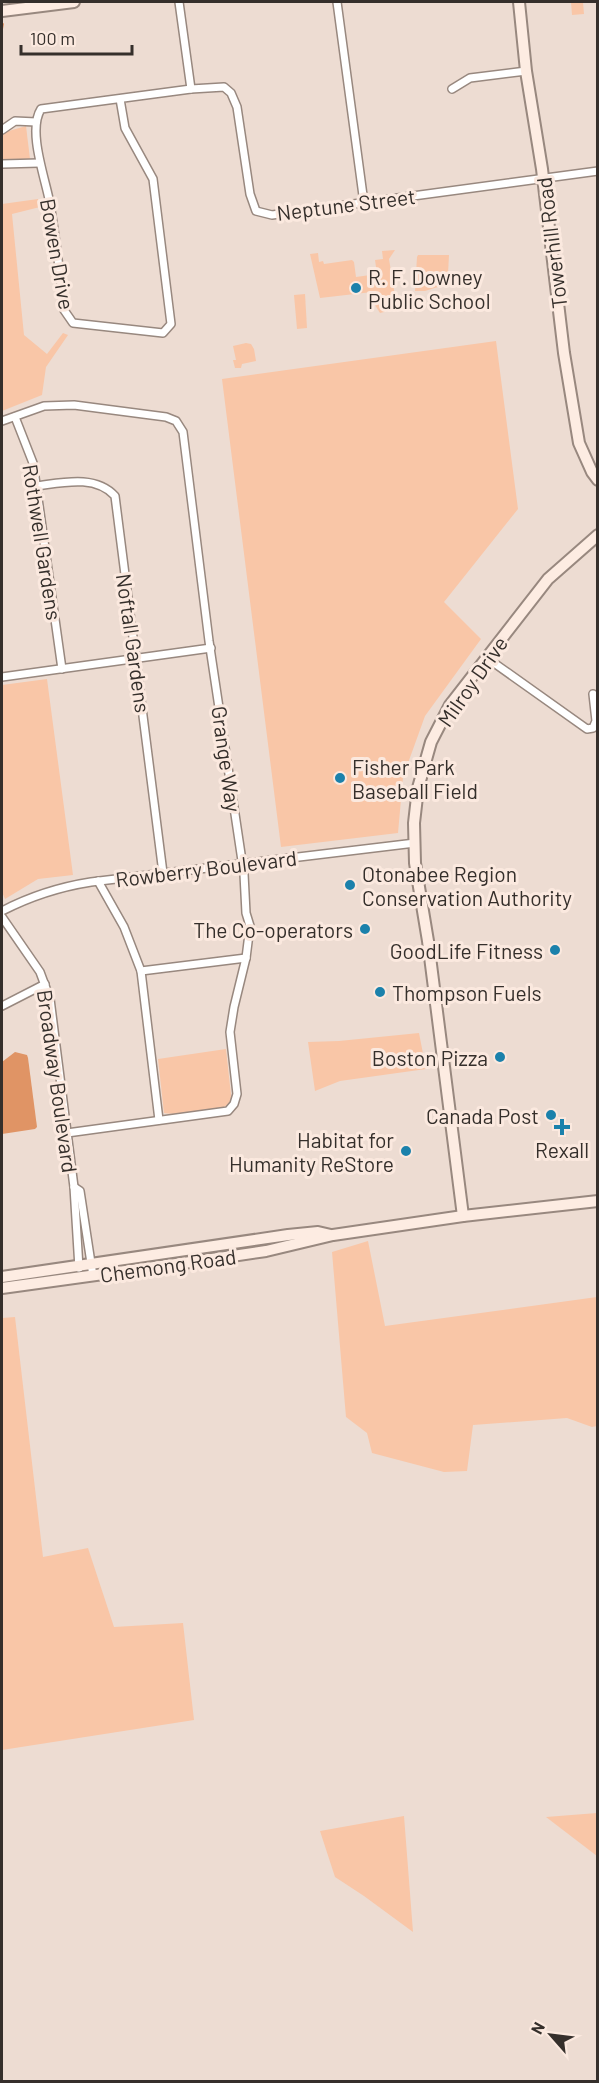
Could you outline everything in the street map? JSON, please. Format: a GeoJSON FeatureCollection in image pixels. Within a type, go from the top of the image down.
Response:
{"type":"FeatureCollection","features":[{"type":"Feature","properties":{"kind":"street"},"geometry":{"type":"LineString","coordinates":[[2,11],[74,2]]}},
{"type":"Feature","properties":{"kind":"street"},"geometry":{"type":"LineString","coordinates":[[2,130],[15,121],[36,122],[41,109],[191,89],[179,2]]}},
{"type":"Feature","properties":{"kind":"street"},"geometry":{"type":"LineString","coordinates":[[337,2],[364,202]]}},
{"type":"Feature","properties":{"kind":"street","name":"Towerhill Road"},"geometry":{"type":"LineString","coordinates":[[519,2],[526,71],[543,179],[564,353],[579,443],[597,480]]}},
{"type":"Feature","properties":{"kind":"street"},"geometry":{"type":"LineString","coordinates":[[452,89],[470,78],[526,71]]}},
{"type":"Feature","properties":{"kind":"street","name":"Neptune Street"},"geometry":{"type":"LineString","coordinates":[[191,89],[224,87],[231,93],[237,106],[250,194],[256,211],[272,215],[597,171]]}},
{"type":"Feature","properties":{"kind":"street","name":"Bowen Drive"},"geometry":{"type":"LineString","coordinates":[[36,122],[39,163],[50,202],[64,310],[73,323],[162,333],[171,324],[153,179],[125,128],[120,99]]}},
{"type":"Feature","properties":{"kind":"street"},"geometry":{"type":"LineString","coordinates":[[2,164],[39,163]]}},
{"type":"Feature","properties":{"kind":"street","name":"Grange Way"},"geometry":{"type":"LineString","coordinates":[[2,422],[44,406],[74,405],[166,417],[180,425],[183,432],[244,874],[246,913],[250,926],[246,958],[230,1032],[237,1094],[234,1104],[228,1111],[67,1133]]}},
{"type":"Feature","properties":{"kind":"street","name":"Rothwell Gardens"},"geometry":{"type":"LineString","coordinates":[[15,417],[33,463],[62,669]]}},
{"type":"Feature","properties":{"kind":"street","name":"Noftall Gardens"},"geometry":{"type":"LineString","coordinates":[[36,486],[64,482],[97,484],[105,487],[115,496],[163,873]]}},
{"type":"Feature","properties":{"kind":"street","name":"Milroy Drive"},"geometry":{"type":"LineString","coordinates":[[463,1216],[428,941],[415,863],[414,823],[418,788],[431,742],[450,705],[548,579],[597,535]]}},
{"type":"Feature","properties":{"kind":"street"},"geometry":{"type":"LineString","coordinates":[[2,677],[211,648]]}},
{"type":"Feature","properties":{"kind":"street"},"geometry":{"type":"LineString","coordinates":[[487,658],[587,729],[593,728],[596,721],[592,694]]}},
{"type":"Feature","properties":{"kind":"street","name":"Rowberry Boulevard"},"geometry":{"type":"LineString","coordinates":[[2,911],[30,897],[57,888],[98,881],[415,843]]}},
{"type":"Feature","properties":{"kind":"street"},"geometry":{"type":"LineString","coordinates":[[98,881],[124,927],[141,971],[159,1120]]}},
{"type":"Feature","properties":{"kind":"street","name":"Broadway Boulevard"},"geometry":{"type":"LineString","coordinates":[[2,917],[40,972],[50,999],[74,1187],[80,1277]]}},
{"type":"Feature","properties":{"kind":"street"},"geometry":{"type":"LineString","coordinates":[[141,971],[246,958]]}},
{"type":"Feature","properties":{"kind":"street"},"geometry":{"type":"LineString","coordinates":[[2,1006],[45,984]]}},
{"type":"Feature","properties":{"kind":"street","name":"Broadway Boulevard"},"geometry":{"type":"LineString","coordinates":[[74,1187],[80,1191],[93,1276]]}},
{"type":"Feature","properties":{"kind":"street","name":"Chemong Road"},"geometry":{"type":"LineString","coordinates":[[2,1288],[266,1251],[333,1235],[463,1216],[597,1201]]}},
{"type":"Feature","properties":{"kind":"street","name":"Chemong Road"},"geometry":{"type":"LineString","coordinates":[[2,1277],[288,1235],[318,1232],[333,1235]]}},
{"type":"Feature","properties":{"kind":"shaded area"},"geometry":{"type":"Polygon","coordinates":[[[571,2],[583,2],[584,14],[572,15],[571,2]]]}},
{"type":"Feature","properties":{"kind":"shaded area"},"geometry":{"type":"Polygon","coordinates":[[[26,126],[30,159],[2,161],[2,133],[26,126]]]}},
{"type":"Feature","properties":{"kind":"shaded area"},"geometry":{"type":"Polygon","coordinates":[[[38,199],[40,207],[12,214],[24,335],[47,354],[63,333],[68,335],[46,367],[42,395],[2,411],[2,204],[38,199]]]}},
{"type":"Feature","properties":{"kind":"shaded area"},"geometry":{"type":"Polygon","coordinates":[[[395,250],[389,259],[395,296],[392,310],[380,313],[373,302],[372,292],[320,298],[310,254],[318,253],[319,262],[323,261],[324,264],[352,260],[356,277],[377,274],[375,260],[383,259],[382,251],[395,250]]]}},
{"type":"Feature","properties":{"kind":"shaded area"},"geometry":{"type":"Polygon","coordinates":[[[418,255],[449,255],[448,274],[441,286],[425,291],[415,291],[418,255]]]}},
{"type":"Feature","properties":{"kind":"shaded area"},"geometry":{"type":"Polygon","coordinates":[[[305,294],[307,328],[297,329],[294,295],[305,294]]]}},
{"type":"Feature","properties":{"kind":"shaded area"},"geometry":{"type":"Polygon","coordinates":[[[496,341],[518,509],[444,602],[481,639],[425,716],[403,777],[398,833],[281,847],[222,379],[496,341]]]}},
{"type":"Feature","properties":{"kind":"shaded area"},"geometry":{"type":"Polygon","coordinates":[[[251,344],[254,349],[256,361],[242,364],[241,368],[235,368],[233,346],[251,344]]]}},
{"type":"Feature","properties":{"kind":"shaded area"},"geometry":{"type":"Polygon","coordinates":[[[47,679],[73,875],[38,879],[5,899],[2,892],[2,685],[47,679]]]}},
{"type":"Feature","properties":{"kind":"shaded area"},"geometry":{"type":"Polygon","coordinates":[[[419,1033],[426,1069],[340,1081],[315,1091],[308,1042],[419,1033]]]}},
{"type":"Feature","properties":{"kind":"shaded area"},"geometry":{"type":"Polygon","coordinates":[[[226,1049],[230,1104],[216,1110],[198,1113],[164,1113],[158,1059],[226,1049]]]}},
{"type":"Feature","properties":{"kind":"shaded area"},"geometry":{"type":"Polygon","coordinates":[[[15,1052],[27,1055],[28,1058],[37,1127],[2,1134],[2,1062],[15,1052]]]}},
{"type":"Feature","properties":{"kind":"shaded area"},"geometry":{"type":"Polygon","coordinates":[[[368,1241],[385,1326],[597,1297],[597,1426],[592,1427],[567,1418],[473,1425],[467,1471],[444,1472],[372,1453],[367,1433],[346,1417],[332,1252],[368,1241]]]}},
{"type":"Feature","properties":{"kind":"shaded area"},"geometry":{"type":"Polygon","coordinates":[[[15,1317],[43,1557],[88,1548],[114,1627],[183,1623],[194,1720],[2,1750],[2,1318],[15,1317]]]}},
{"type":"Feature","properties":{"kind":"shaded area"},"geometry":{"type":"Polygon","coordinates":[[[597,1813],[597,1856],[546,1817],[597,1813]]]}},
{"type":"Feature","properties":{"kind":"shaded area"},"geometry":{"type":"Polygon","coordinates":[[[404,1816],[413,1932],[335,1877],[320,1831],[404,1816]]]}},
{"type":"Feature","properties":{"kind":"waterway"},"geometry":{"type":"LineString","coordinates":[[2,29],[3,24]]}},
{"type":"Feature","properties":{"kind":"place","name":"R. F. Downey Public School"},"geometry":{"type":"Point","coordinates":[356,288]}},
{"type":"Feature","properties":{"kind":"place","name":"Fisher Park Baseball Field"},"geometry":{"type":"Point","coordinates":[340,778]}},
{"type":"Feature","properties":{"kind":"place","name":"Otonabee Region Conservation Authority"},"geometry":{"type":"Point","coordinates":[350,885]}},
{"type":"Feature","properties":{"kind":"place","name":"The Co-operators"},"geometry":{"type":"Point","coordinates":[365,929]}},
{"type":"Feature","properties":{"kind":"place","name":"GoodLife Fitness"},"geometry":{"type":"Point","coordinates":[555,950]}},
{"type":"Feature","properties":{"kind":"place","name":"Thompson Fuels"},"geometry":{"type":"Point","coordinates":[380,992]}},
{"type":"Feature","properties":{"kind":"place","name":"Boston Pizza"},"geometry":{"type":"Point","coordinates":[500,1057]}},
{"type":"Feature","properties":{"kind":"place","name":"Canada Post"},"geometry":{"type":"Point","coordinates":[551,1115]}},
{"type":"Feature","properties":{"kind":"place","name":"Rexall"},"geometry":{"type":"Point","coordinates":[562,1127]}},
{"type":"Feature","properties":{"kind":"place","name":"Habitat for Humanity ReStore"},"geometry":{"type":"Point","coordinates":[406,1151]}}]}
